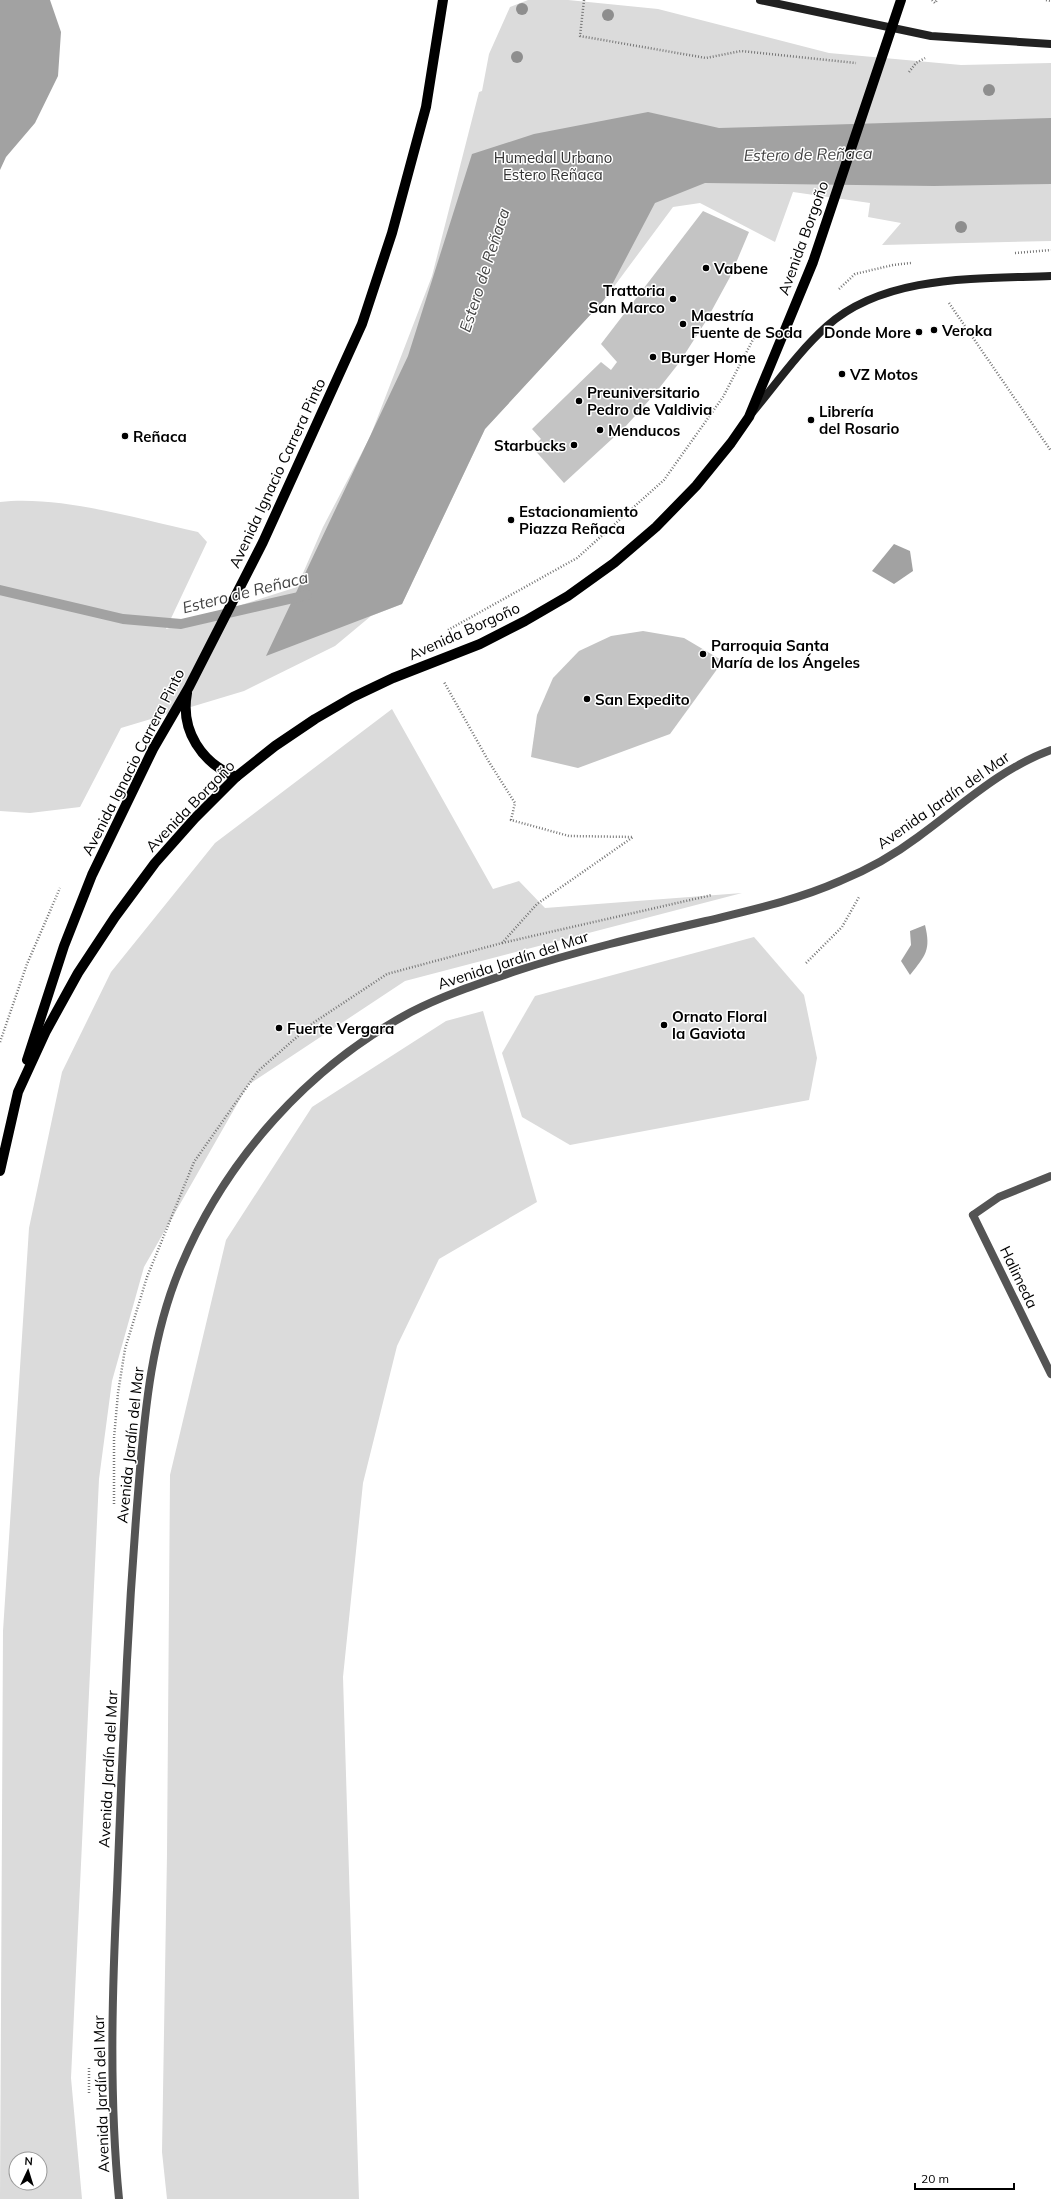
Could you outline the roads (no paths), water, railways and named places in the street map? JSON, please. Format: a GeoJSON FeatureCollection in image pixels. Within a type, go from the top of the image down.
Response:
{"type":"FeatureCollection","features":[{"type":"Feature","properties":{"kind":"main road","name":"Avenida Ignacio Carrera Pinto"},"geometry":{"type":"LineString","coordinates":[[18,1092],[64,946],[92,875],[153,749],[188,687],[263,542],[362,324],[392,233],[426,107],[443,0]]}},
{"type":"Feature","properties":{"kind":"main road"},"geometry":{"type":"LineString","coordinates":[[760,0],[931,36],[1051,44]]}},
{"type":"Feature","properties":{"kind":"main road","name":"Avenida Borgoño"},"geometry":{"type":"LineString","coordinates":[[0,1171],[18,1092],[46,1031],[78,973],[115,917],[155,863],[195,818],[236,776],[275,746],[315,719],[393,678],[480,644],[525,621],[568,596],[614,563],[656,527],[696,486],[750,417],[813,262],[901,0]]}},
{"type":"Feature","properties":{"kind":"main road"},"geometry":{"type":"LineString","coordinates":[[750,417],[800,355],[827,326],[847,310],[869,299],[934,282],[1051,276]]}},
{"type":"Feature","properties":{"kind":"main road"},"geometry":{"type":"LineString","coordinates":[[188,687],[186,716],[189,730],[195,743],[212,763],[223,771],[236,776]]}},
{"type":"Feature","properties":{"kind":"street","name":"Avenida Jardín del Mar"},"geometry":{"type":"LineString","coordinates":[[119,2199],[114,2121],[112,2010],[125,1704],[133,1557],[144,1418],[151,1367],[163,1318],[177,1276],[200,1224],[227,1180],[257,1138],[296,1096],[328,1068],[368,1038],[411,1012],[456,991],[576,952],[762,907],[805,895],[843,880],[879,862],[914,840],[1009,770],[1051,750]]}},
{"type":"Feature","properties":{"kind":"street","name":"Halimeda"},"geometry":{"type":"LineString","coordinates":[[1051,1176],[999,1197],[973,1215],[1051,1374]]}},
{"type":"Feature","properties":{"kind":"water"},"geometry":{"type":"Polygon","coordinates":[[[0,0],[50,0],[61,32],[58,76],[35,123],[6,157],[0,170],[0,0]]]}},
{"type":"Feature","properties":{"kind":"water"},"geometry":{"type":"Polygon","coordinates":[[[648,112],[719,128],[1051,118],[1051,184],[934,186],[705,183],[655,203],[604,300],[485,429],[402,604],[266,656],[408,356],[472,154],[534,134],[648,112]]]}},
{"type":"Feature","properties":{"kind":"water"},"geometry":{"type":"Polygon","coordinates":[[[894,544],[910,551],[913,571],[894,584],[872,571],[894,544]]]}},
{"type":"Feature","properties":{"kind":"water"},"geometry":{"type":"Polygon","coordinates":[[[925,925],[927,934],[926,952],[910,975],[901,961],[911,945],[910,931],[925,925]]]}},
{"type":"Feature","properties":{"kind":"waterway","name":"Estero de Reñaca"},"geometry":{"type":"LineString","coordinates":[[0,590],[123,619],[181,624],[307,595]]}},
{"type":"Feature","properties":{"kind":"place","name":"Vabene"},"geometry":{"type":"Point","coordinates":[706,268]}},
{"type":"Feature","properties":{"kind":"place","name":"Trattoria San Marco"},"geometry":{"type":"Point","coordinates":[673,299]}},
{"type":"Feature","properties":{"kind":"place","name":"Maestría Fuente de Soda"},"geometry":{"type":"Point","coordinates":[683,324]}},
{"type":"Feature","properties":{"kind":"place","name":"Veroka"},"geometry":{"type":"Point","coordinates":[934,330]}},
{"type":"Feature","properties":{"kind":"place","name":"Donde More"},"geometry":{"type":"Point","coordinates":[919,332]}},
{"type":"Feature","properties":{"kind":"place","name":"Burger Home"},"geometry":{"type":"Point","coordinates":[653,357]}},
{"type":"Feature","properties":{"kind":"place","name":"VZ Motos"},"geometry":{"type":"Point","coordinates":[842,374]}},
{"type":"Feature","properties":{"kind":"place","name":"Preuniversitario Pedro de Valdivia"},"geometry":{"type":"Point","coordinates":[579,401]}},
{"type":"Feature","properties":{"kind":"place","name":"Librería del Rosario"},"geometry":{"type":"Point","coordinates":[811,420]}},
{"type":"Feature","properties":{"kind":"place","name":"Menducos"},"geometry":{"type":"Point","coordinates":[600,430]}},
{"type":"Feature","properties":{"kind":"place","name":"Reñaca"},"geometry":{"type":"Point","coordinates":[125,436]}},
{"type":"Feature","properties":{"kind":"place","name":"Starbucks"},"geometry":{"type":"Point","coordinates":[574,445]}},
{"type":"Feature","properties":{"kind":"place","name":"Estacionamiento Piazza Reñaca"},"geometry":{"type":"Point","coordinates":[511,520]}},
{"type":"Feature","properties":{"kind":"place","name":"Parroquia Santa María de los Ángeles"},"geometry":{"type":"Point","coordinates":[703,654]}},
{"type":"Feature","properties":{"kind":"place","name":"San Expedito"},"geometry":{"type":"Point","coordinates":[587,699]}},
{"type":"Feature","properties":{"kind":"place","name":"Ornato Floral la Gaviota"},"geometry":{"type":"Point","coordinates":[664,1025]}},
{"type":"Feature","properties":{"kind":"place","name":"Fuerte Vergara"},"geometry":{"type":"Point","coordinates":[279,1028]}},
{"type":"Feature","properties":{"kind":"park label","name":"Humedal Urbano Estero Reñaca"},"geometry":{"type":"Point","coordinates":[553,166]}}]}
